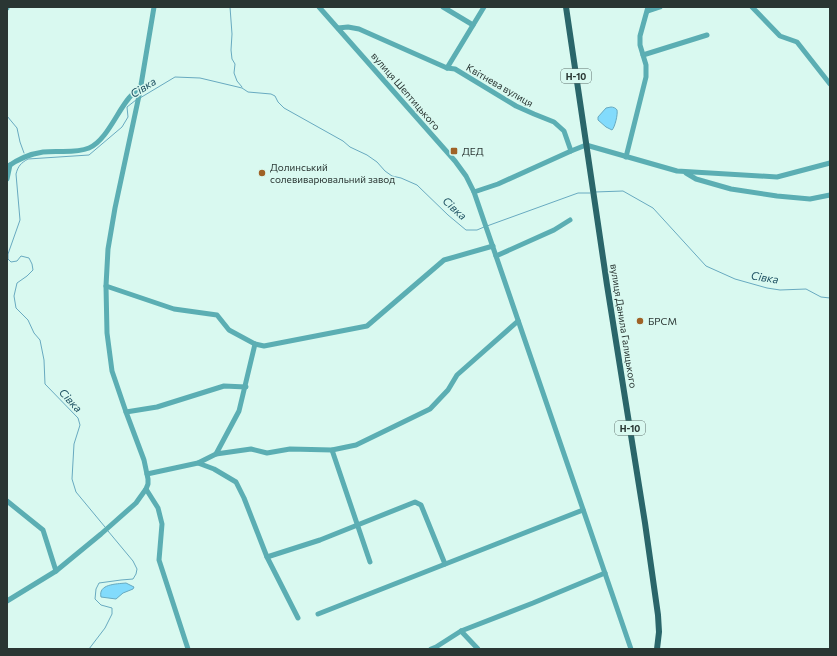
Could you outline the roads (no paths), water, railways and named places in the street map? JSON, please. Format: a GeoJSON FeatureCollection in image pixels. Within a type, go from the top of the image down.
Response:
{"type":"FeatureCollection","features":[{"type":"Feature","properties":{"kind":"main road","name":"вулиця Данила Галицького"},"geometry":{"type":"LineString","coordinates":[[566,7],[607,285],[645,523],[658,615],[659,632],[657,649]]}},
{"type":"Feature","properties":{"kind":"street"},"geometry":{"type":"LineString","coordinates":[[7,601],[56,571],[111,526],[136,503],[146,489],[148,479],[144,460],[112,371],[107,333],[106,286],[108,248],[140,90],[154,7]]}},
{"type":"Feature","properties":{"kind":"street","name":"вулиця Шептицького"},"geometry":{"type":"LineString","coordinates":[[318,7],[455,161],[466,176],[474,192],[631,649]]}},
{"type":"Feature","properties":{"kind":"street"},"geometry":{"type":"LineString","coordinates":[[443,7],[473,25]]}},
{"type":"Feature","properties":{"kind":"street"},"geometry":{"type":"LineString","coordinates":[[447,68],[484,7]]}},
{"type":"Feature","properties":{"kind":"street"},"geometry":{"type":"LineString","coordinates":[[626,156],[646,77],[646,65],[640,45],[640,36],[648,9],[660,7]]}},
{"type":"Feature","properties":{"kind":"street"},"geometry":{"type":"LineString","coordinates":[[752,7],[780,36],[797,42],[830,84]]}},
{"type":"Feature","properties":{"kind":"street","name":"Квітнева вулиця"},"geometry":{"type":"LineString","coordinates":[[338,28],[348,27],[359,29],[447,68],[455,69],[516,106],[554,122],[564,131],[570,151]]}},
{"type":"Feature","properties":{"kind":"street"},"geometry":{"type":"LineString","coordinates":[[643,55],[707,35]]}},
{"type":"Feature","properties":{"kind":"street"},"geometry":{"type":"LineString","coordinates":[[7,178],[8,166],[29,155],[44,152],[65,152],[90,147],[101,138],[130,97],[140,90]]}},
{"type":"Feature","properties":{"kind":"street"},"geometry":{"type":"LineString","coordinates":[[474,192],[498,184],[586,145],[683,172],[777,177],[830,163]]}},
{"type":"Feature","properties":{"kind":"street"},"geometry":{"type":"LineString","coordinates":[[683,172],[696,179],[731,189],[810,199],[830,195]]}},
{"type":"Feature","properties":{"kind":"street"},"geometry":{"type":"LineString","coordinates":[[496,256],[554,230],[570,220]]}},
{"type":"Feature","properties":{"kind":"street"},"geometry":{"type":"LineString","coordinates":[[106,286],[174,309],[217,315],[229,330],[255,344],[264,346],[367,326],[444,260],[493,246]]}},
{"type":"Feature","properties":{"kind":"street"},"geometry":{"type":"LineString","coordinates":[[147,474],[198,463],[216,454],[251,449],[267,454],[290,449],[332,450],[356,445],[430,409],[448,390],[457,375],[518,321]]}},
{"type":"Feature","properties":{"kind":"street"},"geometry":{"type":"LineString","coordinates":[[216,454],[239,411],[246,387],[255,344]]}},
{"type":"Feature","properties":{"kind":"street"},"geometry":{"type":"LineString","coordinates":[[126,412],[157,407],[224,386],[246,387]]}},
{"type":"Feature","properties":{"kind":"street"},"geometry":{"type":"LineString","coordinates":[[332,450],[370,562]]}},
{"type":"Feature","properties":{"kind":"street"},"geometry":{"type":"LineString","coordinates":[[198,463],[214,469],[236,482],[244,498],[267,557],[298,618]]}},
{"type":"Feature","properties":{"kind":"street"},"geometry":{"type":"LineString","coordinates":[[146,489],[158,508],[162,524],[159,560],[188,649]]}},
{"type":"Feature","properties":{"kind":"street"},"geometry":{"type":"LineString","coordinates":[[7,501],[43,530],[56,571]]}},
{"type":"Feature","properties":{"kind":"street"},"geometry":{"type":"LineString","coordinates":[[267,557],[320,540],[415,502],[421,505],[445,564]]}},
{"type":"Feature","properties":{"kind":"street"},"geometry":{"type":"LineString","coordinates":[[318,614],[583,510]]}},
{"type":"Feature","properties":{"kind":"street"},"geometry":{"type":"LineString","coordinates":[[431,649],[461,631],[605,573]]}},
{"type":"Feature","properties":{"kind":"street"},"geometry":{"type":"LineString","coordinates":[[461,631],[478,649]]}},
{"type":"Feature","properties":{"kind":"water"},"geometry":{"type":"Polygon","coordinates":[[[614,107],[617,110],[617,117],[612,130],[598,120],[598,117],[606,108],[614,107]]]}},
{"type":"Feature","properties":{"kind":"water"},"geometry":{"type":"Polygon","coordinates":[[[126,583],[134,587],[133,589],[123,593],[116,599],[101,597],[102,589],[105,587],[113,584],[126,583]]]}},
{"type":"Feature","properties":{"kind":"waterway"},"geometry":{"type":"LineString","coordinates":[[230,7],[232,34],[231,50],[232,59],[235,64],[234,73],[237,81],[242,87]]}},
{"type":"Feature","properties":{"kind":"waterway","name":"Сівка"},"geometry":{"type":"LineString","coordinates":[[140,98],[175,77],[200,78],[242,88],[248,92],[271,94],[275,96],[284,108],[343,141],[350,147],[367,155],[392,176],[417,185],[466,230],[477,230],[484,227]]}},
{"type":"Feature","properties":{"kind":"waterway","name":"Сівка"},"geometry":{"type":"LineString","coordinates":[[105,527],[76,492],[72,479],[74,444],[80,425],[78,418],[45,384],[44,360],[40,340],[34,333],[28,320],[16,308],[14,296],[17,283],[33,270],[32,264],[29,258],[21,256],[17,261],[11,262],[8,259],[8,254],[20,220],[16,174],[20,165],[28,159],[89,155],[122,127],[128,117],[127,107],[136,100]]}},
{"type":"Feature","properties":{"kind":"waterway"},"geometry":{"type":"LineString","coordinates":[[7,116],[17,128],[24,153]]}},
{"type":"Feature","properties":{"kind":"waterway","name":"Сівка"},"geometry":{"type":"LineString","coordinates":[[595,192],[623,191],[653,208],[706,266],[735,279],[767,288],[780,290],[806,289],[821,297],[830,298]]}},
{"type":"Feature","properties":{"kind":"waterway","name":"Сівка"},"geometry":{"type":"LineString","coordinates":[[487,226],[578,193],[590,193]]}},
{"type":"Feature","properties":{"kind":"waterway","name":"Сівка"},"geometry":{"type":"LineString","coordinates":[[89,649],[105,628],[112,614],[112,608],[101,605],[95,599],[96,589],[99,583],[133,579],[137,569],[133,561],[108,531]]}},
{"type":"Feature","properties":{"kind":"place","name":"ДЕД"},"geometry":{"type":"Point","coordinates":[454,151]}},
{"type":"Feature","properties":{"kind":"place","name":"Долинський солевиварювальний завод"},"geometry":{"type":"Point","coordinates":[262,173]}},
{"type":"Feature","properties":{"kind":"place","name":"БРСМ"},"geometry":{"type":"Point","coordinates":[640,321]}}]}
